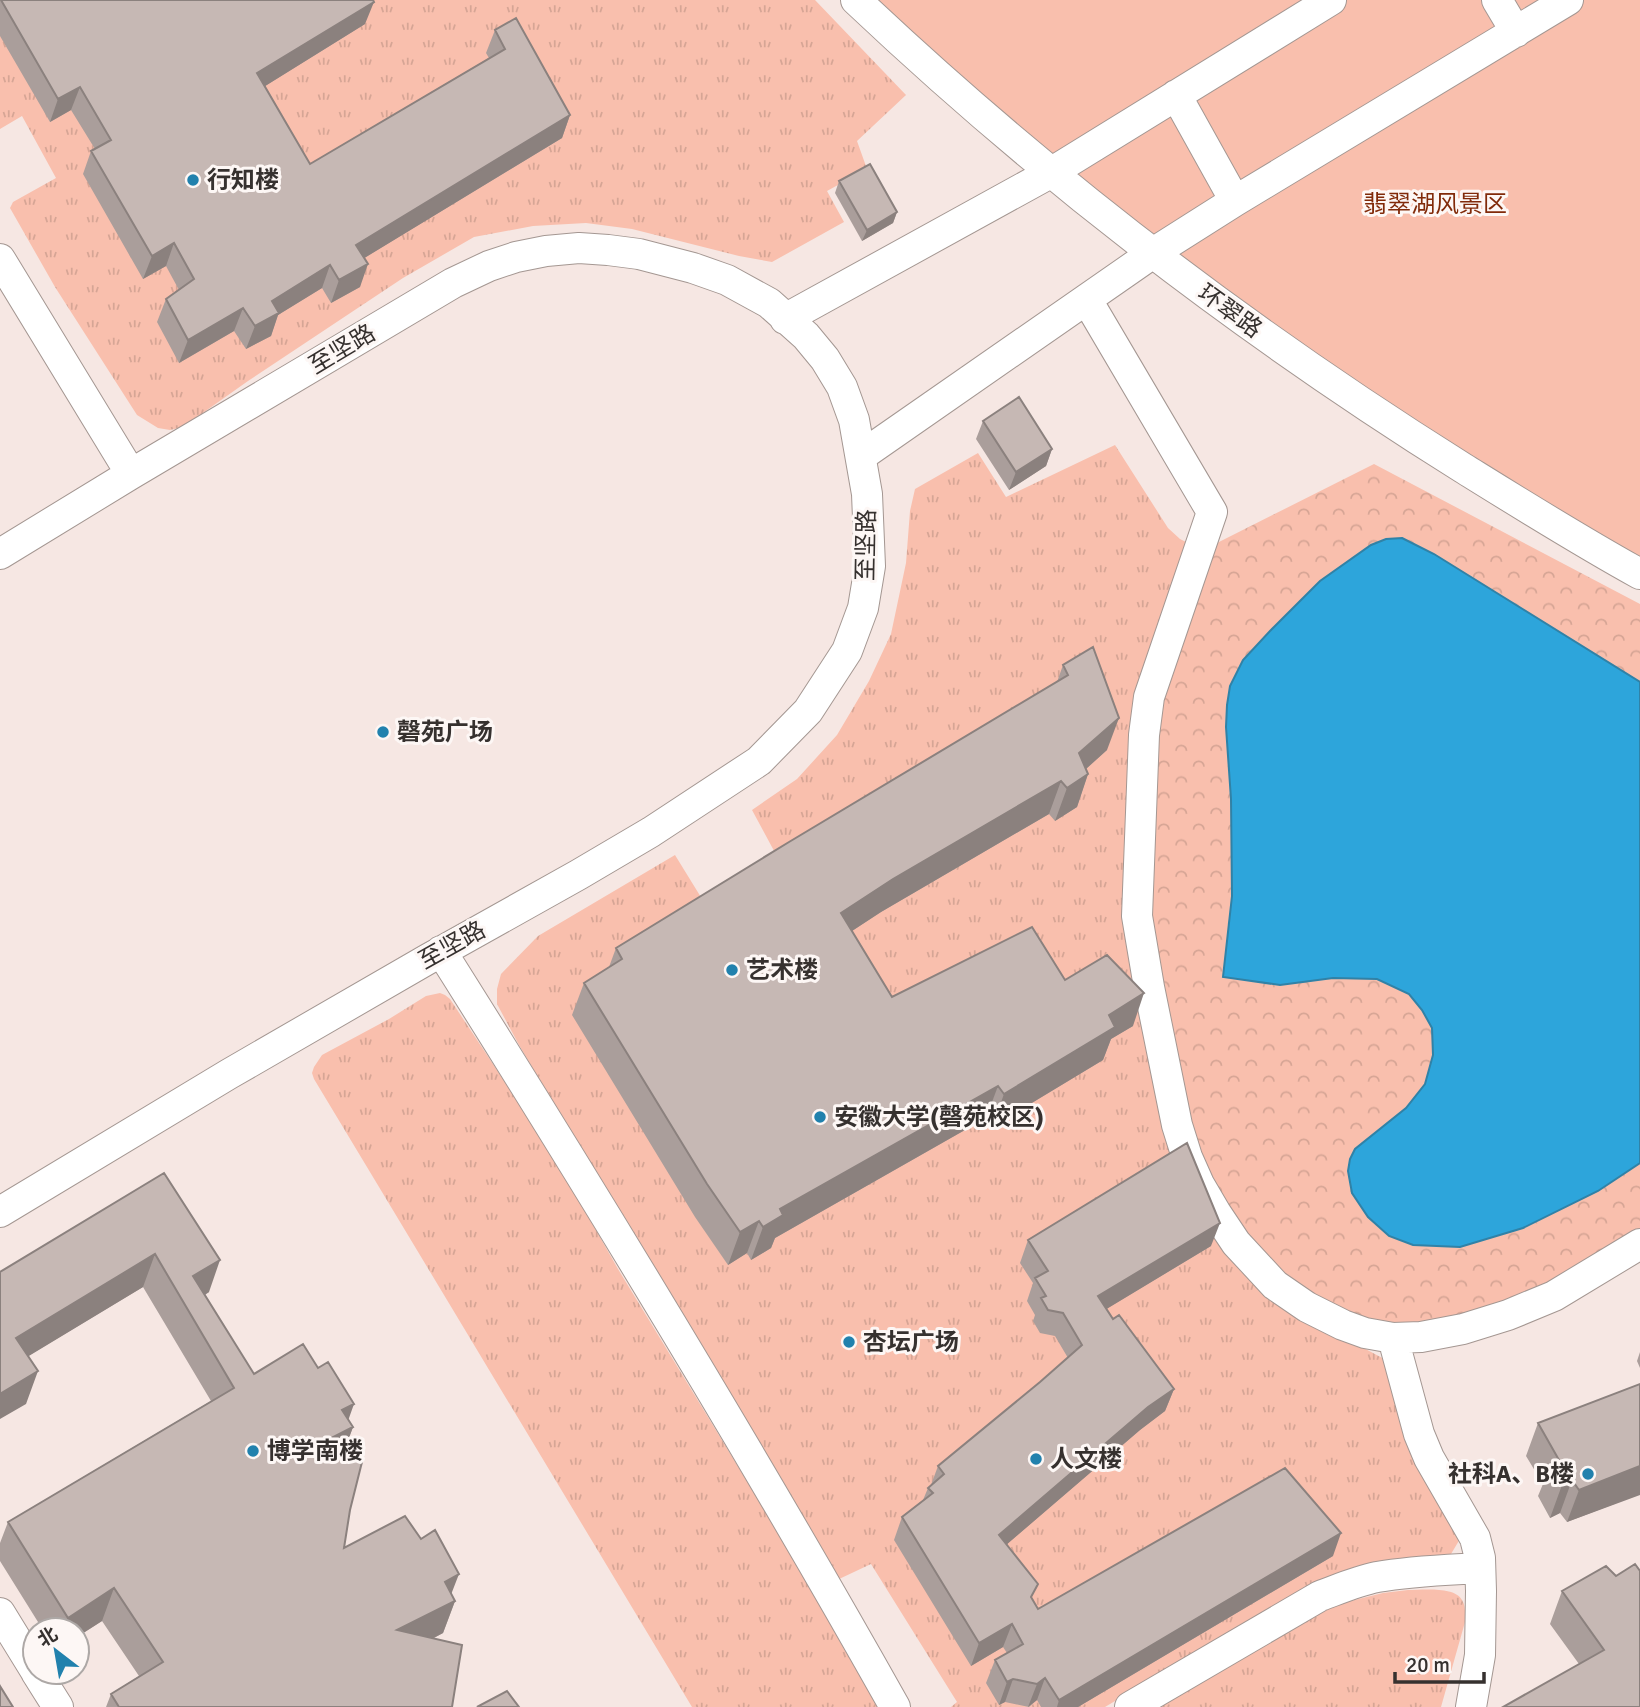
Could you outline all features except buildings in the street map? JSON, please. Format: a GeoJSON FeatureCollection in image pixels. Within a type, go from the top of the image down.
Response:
{"type":"FeatureCollection","features":[{"type":"Feature","properties":{"kind":"street","name":"环翠路"},"geometry":{"type":"LineString","coordinates":[[856,0],[971,104],[1052,172],[1112,222],[1210,296],[1314,371],[1414,437],[1545,519],[1640,574]]}},
{"type":"Feature","properties":{"kind":"street"},"geometry":{"type":"LineString","coordinates":[[785,319],[1052,172],[1331,0]]}},
{"type":"Feature","properties":{"kind":"street"},"geometry":{"type":"LineString","coordinates":[[1497,0],[1516,32]]}},
{"type":"Feature","properties":{"kind":"street"},"geometry":{"type":"LineString","coordinates":[[861,456],[1153,253],[1568,0]]}},
{"type":"Feature","properties":{"kind":"street"},"geometry":{"type":"LineString","coordinates":[[1176,95],[1235,201]]}},
{"type":"Feature","properties":{"kind":"street","name":"至坚路"},"geometry":{"type":"LineString","coordinates":[[0,554],[453,283],[516,257],[579,248],[639,254],[727,280],[769,303],[806,336],[825,359],[842,387],[854,419],[867,494],[870,566],[863,608],[847,651],[808,711],[759,761],[578,876],[441,951],[229,1074],[0,1212]]}},
{"type":"Feature","properties":{"kind":"street"},"geometry":{"type":"LineString","coordinates":[[0,259],[131,474]]}},
{"type":"Feature","properties":{"kind":"street"},"geometry":{"type":"LineString","coordinates":[[1087,300],[1212,512],[1149,697],[1144,735],[1137,916],[1177,1125],[1199,1184],[1236,1243],[1275,1285],[1307,1307],[1343,1325],[1393,1338],[1422,1337],[1463,1329],[1508,1315],[1554,1296],[1640,1244]]}},
{"type":"Feature","properties":{"kind":"street"},"geometry":{"type":"LineString","coordinates":[[441,951],[560,1139],[669,1320],[791,1524],[895,1707]]}},
{"type":"Feature","properties":{"kind":"street"},"geometry":{"type":"LineString","coordinates":[[1393,1338],[1419,1434],[1429,1458],[1475,1538],[1480,1558],[1480,1655],[1471,1707]]}},
{"type":"Feature","properties":{"kind":"street"},"geometry":{"type":"LineString","coordinates":[[1130,1707],[1320,1596],[1347,1585],[1375,1577],[1480,1568]]}},
{"type":"Feature","properties":{"kind":"street"},"geometry":{"type":"LineString","coordinates":[[1,1618],[21,1648]]}},
{"type":"Feature","properties":{"kind":"street"},"geometry":{"type":"LineString","coordinates":[[45,1686],[58,1707]]}},
{"type":"Feature","properties":{"kind":"green space"},"geometry":{"type":"Polygon","coordinates":[[[0,0],[815,0],[906,95],[857,141],[867,169],[827,191],[844,222],[772,262],[632,229],[586,223],[533,226],[474,237],[403,278],[183,427],[170,430],[158,428],[137,415],[55,287],[10,208],[13,202],[56,178],[22,116],[0,129],[0,0]]]}},
{"type":"Feature","properties":{"kind":"green space","name":"翡翠湖风景区"},"geometry":{"type":"Polygon","coordinates":[[[856,0],[1640,0],[1640,574],[1314,371],[856,0]]]}},
{"type":"Feature","properties":{"kind":"green space"},"geometry":{"type":"Polygon","coordinates":[[[1115,445],[1168,528],[1180,539],[1194,546],[1293,1310],[1386,1360],[1460,1539],[1451,1554],[1310,1585],[1105,1707],[951,1707],[957,1702],[871,1564],[837,1580],[812,1541],[519,1045],[497,1004],[497,989],[501,974],[538,936],[675,855],[707,907],[780,862],[752,810],[797,779],[837,735],[869,681],[891,634],[906,563],[910,511],[915,489],[978,453],[1006,497],[1115,445]]]}},
{"type":"Feature","properties":{"kind":"green space"},"geometry":{"type":"Polygon","coordinates":[[[1374,464],[1640,604],[1640,682],[1434,554],[1320,581],[1243,660],[1226,727],[1231,799],[1232,896],[1224,977],[1377,979],[1409,994],[1422,1010],[1432,1028],[1433,1055],[1425,1084],[1406,1108],[1355,1149],[1389,1236],[1413,1245],[1460,1247],[1523,1228],[1598,1191],[1640,1163],[1640,1244],[1421,1337],[1307,1307],[1216,1213],[1149,987],[1144,735],[1215,544],[1374,464]]]}},
{"type":"Feature","properties":{"kind":"green space"},"geometry":{"type":"Polygon","coordinates":[[[440,993],[450,999],[557,1161],[618,1269],[801,1570],[879,1707],[692,1707],[314,1079],[314,1067],[322,1055],[426,996],[440,993]]]}},
{"type":"Feature","properties":{"kind":"green space"},"geometry":{"type":"Polygon","coordinates":[[[1408,1590],[1446,1591],[1458,1596],[1464,1605],[1465,1622],[1441,1707],[1157,1707],[1330,1606],[1408,1590]]]}},
{"type":"Feature","properties":{"kind":"water"},"geometry":{"type":"Polygon","coordinates":[[[1402,538],[1434,554],[1640,682],[1640,1163],[1598,1191],[1523,1228],[1460,1247],[1413,1245],[1389,1236],[1368,1217],[1352,1193],[1348,1171],[1355,1149],[1406,1108],[1425,1084],[1433,1055],[1432,1028],[1409,994],[1377,979],[1333,978],[1280,985],[1223,977],[1232,896],[1231,799],[1226,727],[1230,686],[1243,660],[1320,581],[1371,545],[1386,539],[1402,538]]]}},
{"type":"Feature","properties":{"kind":"place","name":"行知楼"},"geometry":{"type":"Point","coordinates":[193,180]}},
{"type":"Feature","properties":{"kind":"place","name":"磬苑广场"},"geometry":{"type":"Point","coordinates":[383,732]}},
{"type":"Feature","properties":{"kind":"place","name":"艺术楼"},"geometry":{"type":"Point","coordinates":[732,970]}},
{"type":"Feature","properties":{"kind":"place","name":"安徽大学(磬苑校区)"},"geometry":{"type":"Point","coordinates":[820,1117]}},
{"type":"Feature","properties":{"kind":"place","name":"杏坛广场"},"geometry":{"type":"Point","coordinates":[849,1342]}},
{"type":"Feature","properties":{"kind":"place","name":"博学南楼"},"geometry":{"type":"Point","coordinates":[253,1451]}},
{"type":"Feature","properties":{"kind":"place","name":"人文楼"},"geometry":{"type":"Point","coordinates":[1036,1459]}},
{"type":"Feature","properties":{"kind":"place","name":"社科A、B楼"},"geometry":{"type":"Point","coordinates":[1588,1474]}}]}
